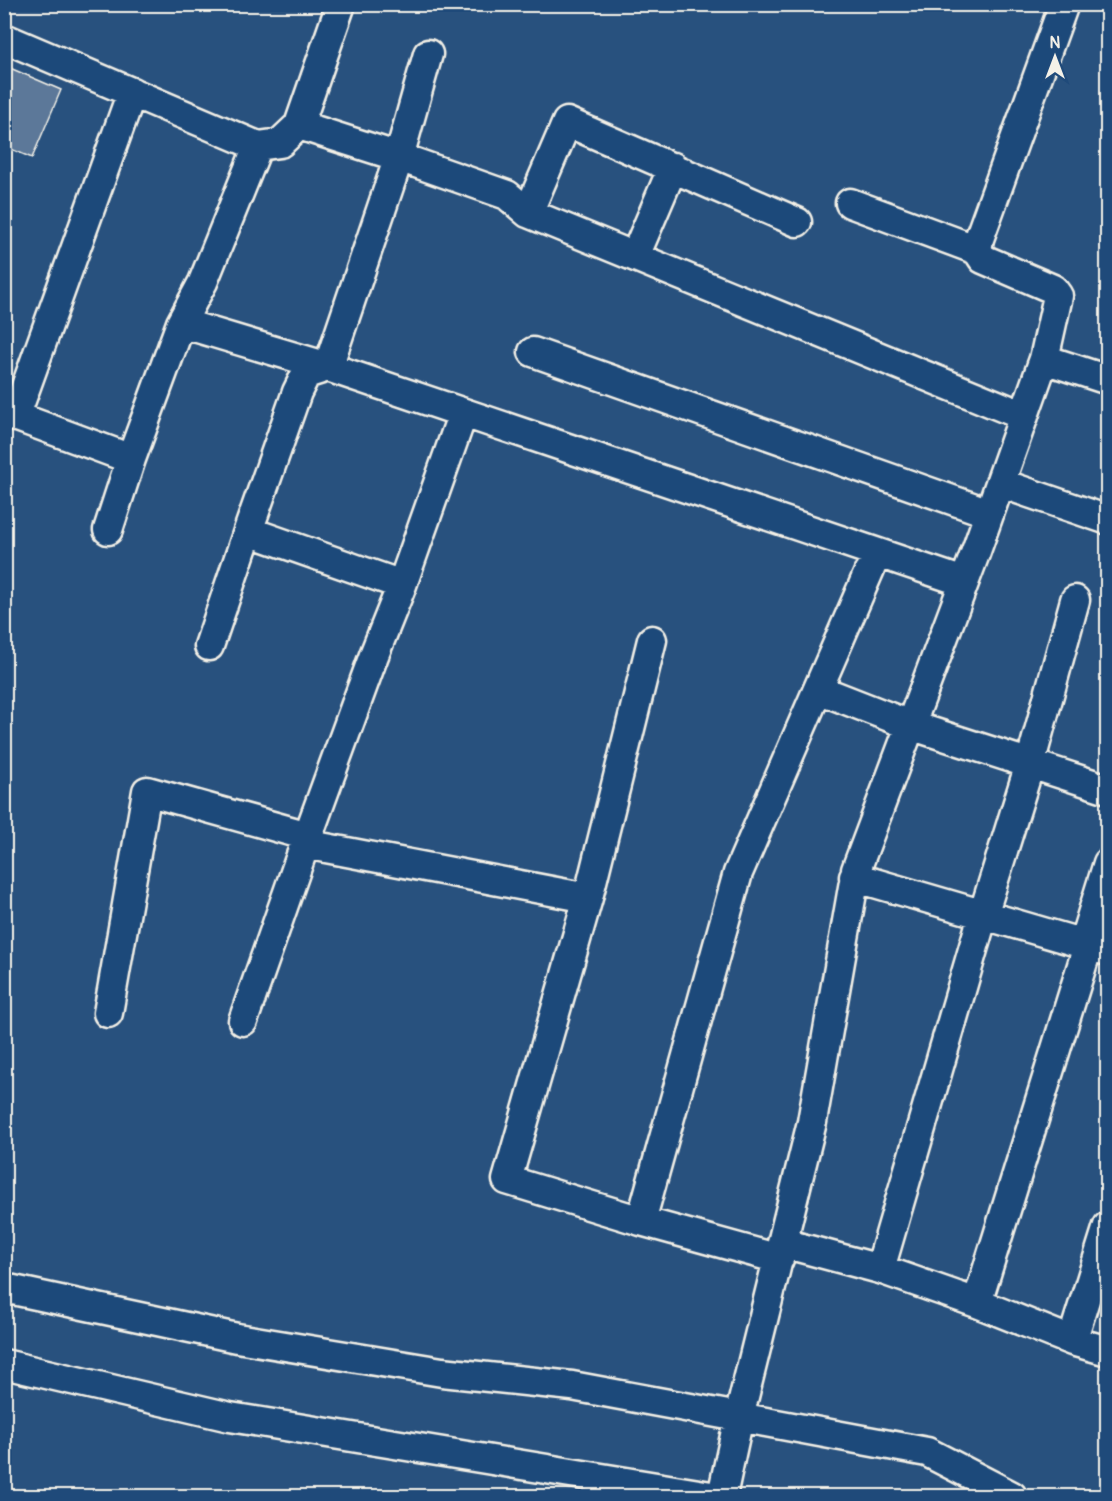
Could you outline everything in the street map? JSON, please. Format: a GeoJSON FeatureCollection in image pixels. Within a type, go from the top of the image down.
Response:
{"type":"FeatureCollection","features":[{"type":"Feature","properties":{"kind":"street"},"geometry":{"type":"LineString","coordinates":[[4,38],[258,146],[280,143],[299,125],[341,4]]}},
{"type":"Feature","properties":{"kind":"street"},"geometry":{"type":"LineString","coordinates":[[976,250],[1064,4]]}},
{"type":"Feature","properties":{"kind":"street"},"geometry":{"type":"LineString","coordinates":[[328,367],[399,156],[428,54]]}},
{"type":"Feature","properties":{"kind":"street"},"geometry":{"type":"LineString","coordinates":[[131,459],[10,414],[132,92]]}},
{"type":"Feature","properties":{"kind":"street"},"geometry":{"type":"LineString","coordinates":[[528,213],[567,122],[797,222]]}},
{"type":"Feature","properties":{"kind":"street"},"geometry":{"type":"LineString","coordinates":[[299,125],[399,156],[507,195],[528,213],[1024,416]]}},
{"type":"Feature","properties":{"kind":"street"},"geometry":{"type":"LineString","coordinates":[[108,530],[131,459],[181,323],[204,282],[258,146]]}},
{"type":"Feature","properties":{"kind":"street"},"geometry":{"type":"LineString","coordinates":[[635,256],[673,167]]}},
{"type":"Feature","properties":{"kind":"street"},"geometry":{"type":"LineString","coordinates":[[722,1497],[739,1417],[812,1122],[854,877],[1024,416],[1044,359],[1058,296],[1053,289],[982,259],[976,250],[850,203]]}},
{"type":"Feature","properties":{"kind":"street"},"geometry":{"type":"LineString","coordinates":[[181,323],[328,367],[964,582]]}},
{"type":"Feature","properties":{"kind":"street"},"geometry":{"type":"LineString","coordinates":[[533,352],[989,513]]}},
{"type":"Feature","properties":{"kind":"street"},"geometry":{"type":"LineString","coordinates":[[1044,359],[1107,380]]}},
{"type":"Feature","properties":{"kind":"street"},"geometry":{"type":"LineString","coordinates":[[209,646],[297,392],[306,374],[328,367]]}},
{"type":"Feature","properties":{"kind":"street"},"geometry":{"type":"LineString","coordinates":[[243,1021],[463,413]]}},
{"type":"Feature","properties":{"kind":"street"},"geometry":{"type":"LineString","coordinates":[[1000,483],[1107,520]]}},
{"type":"Feature","properties":{"kind":"street"},"geometry":{"type":"LineString","coordinates":[[248,531],[402,585]]}},
{"type":"Feature","properties":{"kind":"street"},"geometry":{"type":"LineString","coordinates":[[641,1221],[738,873],[877,553]]}},
{"type":"Feature","properties":{"kind":"street"},"geometry":{"type":"LineString","coordinates":[[880,1269],[982,915],[1030,764],[1075,600]]}},
{"type":"Feature","properties":{"kind":"street"},"geometry":{"type":"LineString","coordinates":[[652,640],[588,898],[507,1180],[641,1221],[781,1251],[880,1269],[977,1303],[1072,1341],[1107,1351]]}},
{"type":"Feature","properties":{"kind":"street"},"geometry":{"type":"LineString","coordinates":[[818,689],[910,725],[1107,789]]}},
{"type":"Feature","properties":{"kind":"street"},"geometry":{"type":"LineString","coordinates":[[108,1013],[147,791],[307,840],[588,898]]}},
{"type":"Feature","properties":{"kind":"street"},"geometry":{"type":"LineString","coordinates":[[977,1303],[1093,947],[1107,862]]}},
{"type":"Feature","properties":{"kind":"street"},"geometry":{"type":"LineString","coordinates":[[854,877],[1093,947]]}},
{"type":"Feature","properties":{"kind":"street"},"geometry":{"type":"LineString","coordinates":[[1072,1341],[1107,1226]]}},
{"type":"Feature","properties":{"kind":"street"},"geometry":{"type":"LineString","coordinates":[[4,1288],[237,1338],[442,1372],[572,1386],[927,1452],[1012,1497]]}},
{"type":"Feature","properties":{"kind":"street"},"geometry":{"type":"LineString","coordinates":[[4,1364],[230,1418],[711,1497]]}},
{"type":"Feature","properties":{"kind":"building"},"geometry":{"type":"Polygon","coordinates":[[[10,68],[61,90],[32,158],[4,146],[4,80],[10,68]]]}}]}
